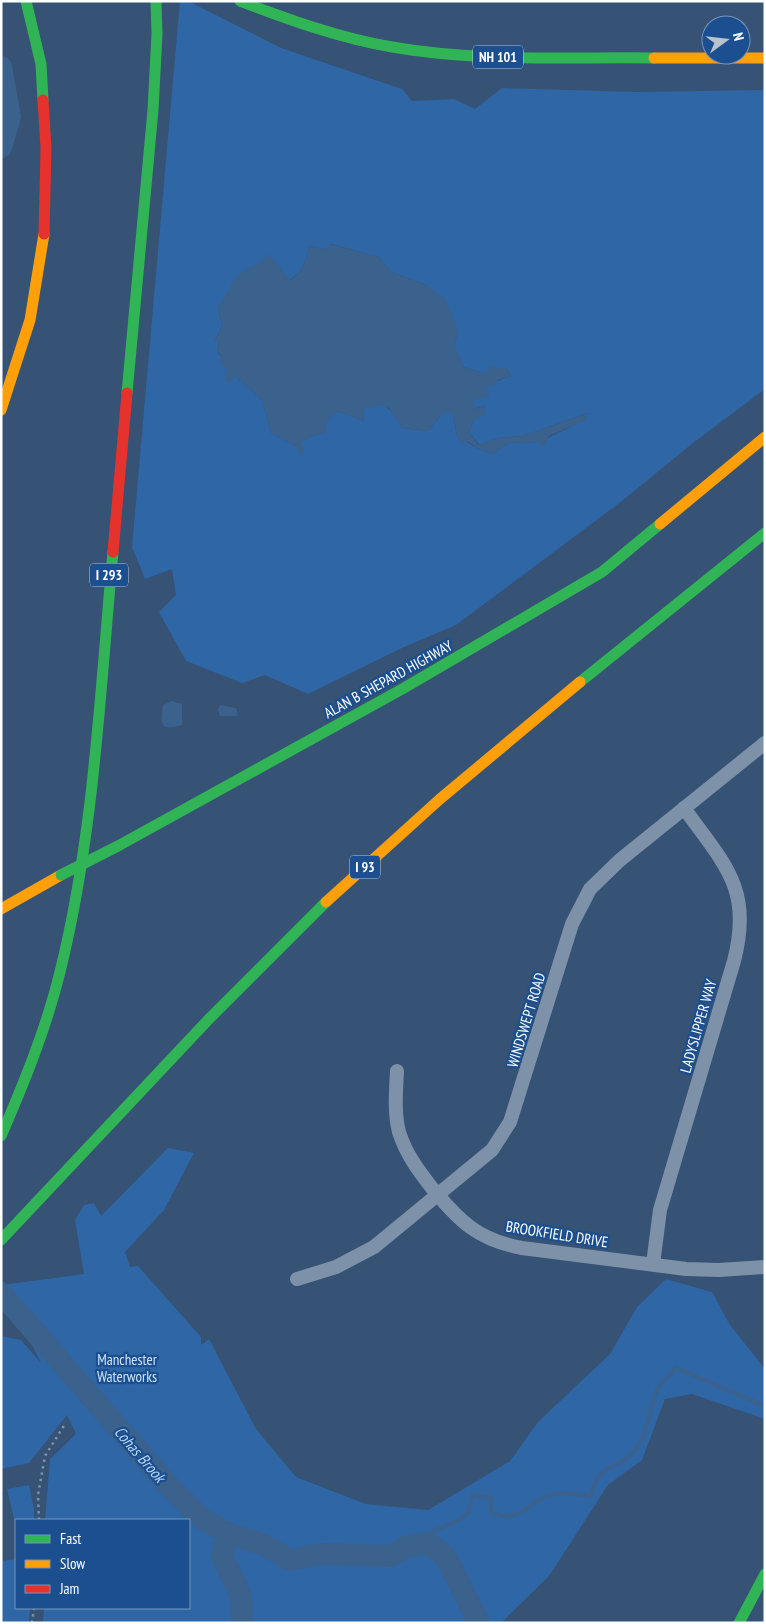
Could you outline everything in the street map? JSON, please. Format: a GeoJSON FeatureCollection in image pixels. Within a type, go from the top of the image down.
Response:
{"type":"FeatureCollection","features":[{"type":"Feature","properties":{"kind":"main road"},"geometry":{"type":"LineString","coordinates":[[1,410],[30,320],[44,234],[46,148],[41,64],[26,1]]}},
{"type":"Feature","properties":{"kind":"main road","name":"I 293"},"geometry":{"type":"LineString","coordinates":[[1,1136],[20,1097],[49,1016],[71,933],[82,864],[90,805],[153,110],[157,34],[156,1]]}},
{"type":"Feature","properties":{"kind":"main road","name":"NH 101"},"geometry":{"type":"LineString","coordinates":[[240,1],[321,31],[391,47],[433,52],[505,57],[765,58]]}},
{"type":"Feature","properties":{"kind":"main road","name":"ALAN B SHEPARD HIGHWAY"},"geometry":{"type":"LineString","coordinates":[[1,909],[404,688],[602,572],[765,437]]}},
{"type":"Feature","properties":{"kind":"main road","name":"I 93"},"geometry":{"type":"LineString","coordinates":[[1,1240],[234,993],[336,893],[471,773],[765,533]]}},
{"type":"Feature","properties":{"kind":"main road"},"geometry":{"type":"LineString","coordinates":[[739,1623],[765,1574]]}},
{"type":"Feature","properties":{"kind":"street","name":"WINDSWEPT ROAD"},"geometry":{"type":"LineString","coordinates":[[297,1279],[358,1257],[374,1247],[492,1150],[510,1122],[572,924],[590,889],[620,860],[765,743]]}},
{"type":"Feature","properties":{"kind":"street","name":"LADYSLIPPER WAY"},"geometry":{"type":"LineString","coordinates":[[653,1264],[660,1210],[735,955],[742,923],[738,898],[730,874],[684,808]]}},
{"type":"Feature","properties":{"kind":"street","name":"BROOKFIELD DRIVE"},"geometry":{"type":"LineString","coordinates":[[397,1071],[395,1105],[399,1131],[409,1156],[438,1195],[464,1224],[490,1239],[506,1245],[702,1270],[765,1267]]}},
{"type":"Feature","properties":{"kind":"path"},"geometry":{"type":"LineString","coordinates":[[39,1519],[38,1495],[45,1456],[65,1424]]}},
{"type":"Feature","properties":{"kind":"path"},"geometry":{"type":"LineString","coordinates":[[32,1623],[34,1609]]}},
{"type":"Feature","properties":{"kind":"green space"},"geometry":{"type":"Polygon","coordinates":[[[180,1],[188,1],[281,48],[402,89],[412,101],[454,99],[475,109],[502,88],[637,92],[765,90],[765,389],[693,443],[622,501],[456,625],[404,647],[308,694],[265,675],[242,683],[186,661],[159,612],[176,595],[172,569],[145,579],[132,547],[180,1]],[[331,244],[327,250],[309,246],[303,266],[294,277],[289,280],[263,262],[241,276],[218,307],[222,326],[215,340],[219,341],[217,351],[235,376],[262,400],[271,433],[296,446],[311,436],[325,433],[327,419],[338,411],[364,421],[363,406],[378,405],[388,408],[403,428],[428,431],[443,413],[453,413],[457,436],[477,448],[492,454],[509,443],[539,442],[585,420],[588,413],[523,436],[498,438],[479,445],[469,432],[474,419],[485,406],[473,409],[473,400],[486,385],[511,376],[507,369],[486,374],[464,367],[454,347],[458,331],[427,285],[391,272],[379,257],[331,244]]]}},
{"type":"Feature","properties":{"kind":"green space","name":"Manchester Waterworks"},"geometry":{"type":"Polygon","coordinates":[[[168,1148],[194,1153],[164,1210],[125,1252],[130,1267],[138,1266],[201,1337],[201,1345],[209,1339],[256,1429],[296,1477],[366,1504],[428,1510],[510,1461],[538,1422],[610,1354],[637,1307],[666,1279],[712,1292],[730,1325],[765,1369],[765,1419],[692,1394],[665,1399],[642,1460],[608,1485],[549,1576],[501,1623],[43,1623],[44,1609],[190,1609],[190,1519],[45,1519],[50,1459],[76,1434],[67,1415],[29,1463],[1,1469],[1,1336],[21,1340],[41,1363],[2,1285],[84,1274],[75,1220],[84,1205],[94,1203],[101,1216],[168,1148]]]}},
{"type":"Feature","properties":{"kind":"green space"},"geometry":{"type":"Polygon","coordinates":[[[29,1485],[34,1519],[15,1519],[15,1523],[7,1489],[29,1485]]]}},
{"type":"Feature","properties":{"kind":"green space"},"geometry":{"type":"Polygon","coordinates":[[[1,1558],[4,1561],[15,1559],[15,1609],[30,1609],[29,1623],[1,1623],[1,1558]]]}},
{"type":"Feature","properties":{"kind":"shaded area"},"geometry":{"type":"Polygon","coordinates":[[[330,244],[379,257],[391,272],[427,285],[446,300],[458,331],[454,347],[464,367],[486,374],[490,366],[507,369],[511,376],[498,380],[493,386],[487,386],[489,397],[473,400],[473,409],[485,406],[484,416],[474,419],[469,432],[478,445],[498,438],[523,436],[588,413],[586,420],[549,436],[545,445],[540,446],[538,442],[509,443],[492,454],[477,448],[469,442],[461,443],[457,436],[453,413],[443,413],[428,431],[403,428],[389,408],[378,404],[373,409],[363,407],[364,421],[338,411],[328,419],[325,433],[311,436],[301,443],[305,454],[299,456],[296,446],[271,433],[262,400],[235,376],[229,383],[225,380],[227,371],[220,362],[221,355],[217,351],[219,342],[215,340],[222,326],[218,307],[237,277],[245,270],[262,261],[269,254],[290,280],[301,270],[309,246],[327,250],[330,244]]]}},
{"type":"Feature","properties":{"kind":"shaded area"},"geometry":{"type":"Polygon","coordinates":[[[172,701],[182,704],[182,725],[166,727],[162,722],[163,705],[172,701]]]}},
{"type":"Feature","properties":{"kind":"shaded area"},"geometry":{"type":"Polygon","coordinates":[[[220,705],[236,708],[237,716],[220,716],[218,709],[220,705]]]}},
{"type":"Feature","properties":{"kind":"waterway","name":"Cohas Brook"},"geometry":{"type":"LineString","coordinates":[[1,67],[10,117],[1,147]]}},
{"type":"Feature","properties":{"kind":"waterway","name":"Cohas Brook"},"geometry":{"type":"LineString","coordinates":[[1,1293],[166,1483],[202,1519],[227,1533],[262,1544],[290,1560],[320,1554],[391,1556],[408,1546],[428,1543],[446,1557],[479,1623]]}},
{"type":"Feature","properties":{"kind":"waterway"},"geometry":{"type":"LineString","coordinates":[[428,1543],[434,1531],[459,1520],[469,1512],[473,1495],[491,1498],[491,1512],[502,1516],[518,1514],[546,1496],[569,1493],[591,1496],[594,1484],[599,1476],[625,1460],[639,1445],[645,1432],[656,1392],[676,1368],[765,1406]]}},
{"type":"Feature","properties":{"kind":"waterway","name":"Cohas Brook"},"geometry":{"type":"LineString","coordinates":[[227,1533],[222,1556],[241,1596],[242,1623]]}},
{"type":"Feature","properties":{"kind":"traffic: fast"},"geometry":{"type":"LineString","coordinates":[[26,1],[41,64],[43,100]]}},
{"type":"Feature","properties":{"kind":"traffic: fast"},"geometry":{"type":"LineString","coordinates":[[127,393],[153,110],[157,34],[156,1]]}},
{"type":"Feature","properties":{"kind":"traffic: fast"},"geometry":{"type":"LineString","coordinates":[[240,1],[334,34],[424,52],[523,58],[654,58]]}},
{"type":"Feature","properties":{"kind":"traffic: fast"},"geometry":{"type":"LineString","coordinates":[[118,846],[404,688],[602,572],[660,524]]}},
{"type":"Feature","properties":{"kind":"traffic: fast"},"geometry":{"type":"LineString","coordinates":[[580,682],[765,533]]}},
{"type":"Feature","properties":{"kind":"traffic: fast"},"geometry":{"type":"LineString","coordinates":[[1,1136],[26,1076],[48,1014],[72,920],[81,868],[94,763],[113,552]]}},
{"type":"Feature","properties":{"kind":"traffic: fast"},"geometry":{"type":"LineString","coordinates":[[61,875],[118,846]]}},
{"type":"Feature","properties":{"kind":"traffic: fast"},"geometry":{"type":"LineString","coordinates":[[1,1240],[208,1020],[326,902]]}},
{"type":"Feature","properties":{"kind":"traffic: fast"},"geometry":{"type":"LineString","coordinates":[[739,1623],[765,1574]]}},
{"type":"Feature","properties":{"kind":"traffic: slow"},"geometry":{"type":"LineString","coordinates":[[654,58],[765,58]]}},
{"type":"Feature","properties":{"kind":"traffic: slow"},"geometry":{"type":"LineString","coordinates":[[1,410],[30,320],[44,234]]}},
{"type":"Feature","properties":{"kind":"traffic: slow"},"geometry":{"type":"LineString","coordinates":[[660,524],[765,437]]}},
{"type":"Feature","properties":{"kind":"traffic: slow"},"geometry":{"type":"LineString","coordinates":[[326,902],[440,799],[580,682]]}},
{"type":"Feature","properties":{"kind":"traffic: slow"},"geometry":{"type":"LineString","coordinates":[[1,909],[61,875]]}},
{"type":"Feature","properties":{"kind":"traffic: jam"},"geometry":{"type":"LineString","coordinates":[[43,100],[46,148],[44,234]]}},
{"type":"Feature","properties":{"kind":"traffic: jam"},"geometry":{"type":"LineString","coordinates":[[113,552],[127,393]]}}]}
